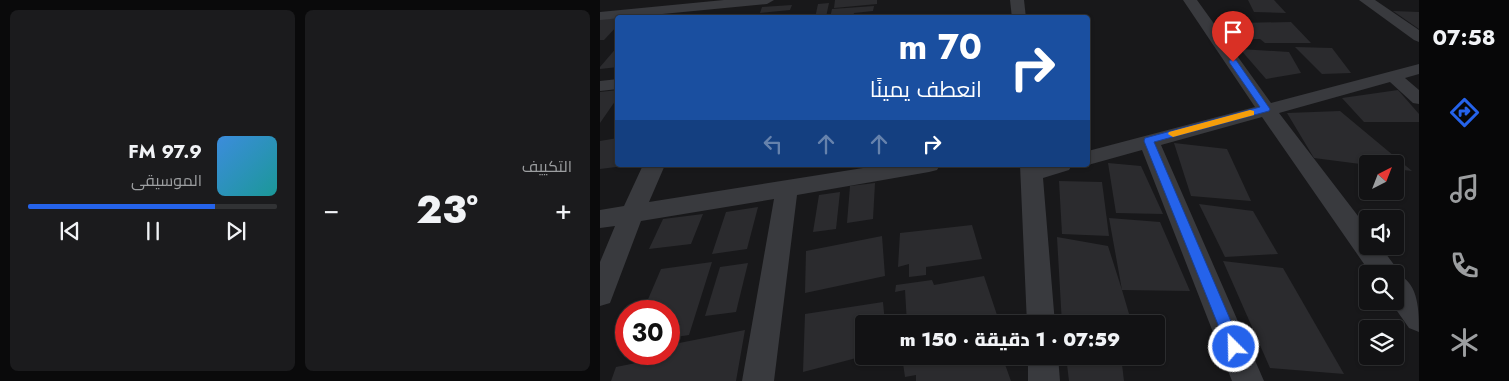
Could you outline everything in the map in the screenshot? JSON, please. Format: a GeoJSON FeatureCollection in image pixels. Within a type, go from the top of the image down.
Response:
{"type":"FeatureCollection","features":[{"type":"Feature","properties":{"kind":"street"},"geometry":{"type":"LineString","coordinates":[[750,15],[761,0]]}},
{"type":"Feature","properties":{"kind":"street"},"geometry":{"type":"LineString","coordinates":[[600,16],[767,0]]}},
{"type":"Feature","properties":{"kind":"street"},"geometry":{"type":"LineString","coordinates":[[1017,0],[1019,15]]}},
{"type":"Feature","properties":{"kind":"street"},"geometry":{"type":"LineString","coordinates":[[1190,0],[1266,109],[1379,265]]}},
{"type":"Feature","properties":{"kind":"street"},"geometry":{"type":"LineString","coordinates":[[1366,0],[1419,37]]}},
{"type":"Feature","properties":{"kind":"street"},"geometry":{"type":"LineString","coordinates":[[1090,157],[1266,109],[1419,70]]}},
{"type":"Feature","properties":{"kind":"street"},"geometry":{"type":"LineString","coordinates":[[1393,76],[1419,99]]}},
{"type":"Feature","properties":{"kind":"street"},"geometry":{"type":"LineString","coordinates":[[600,86],[615,84]]}},
{"type":"Feature","properties":{"kind":"street"},"geometry":{"type":"LineString","coordinates":[[1149,141],[1248,381]]}},
{"type":"Feature","properties":{"kind":"street"},"geometry":{"type":"LineString","coordinates":[[600,294],[653,167]]}},
{"type":"Feature","properties":{"kind":"street"},"geometry":{"type":"LineString","coordinates":[[600,220],[917,167]]}},
{"type":"Feature","properties":{"kind":"street"},"geometry":{"type":"LineString","coordinates":[[1040,315],[1032,169],[1046,167]]}},
{"type":"Feature","properties":{"kind":"street"},"geometry":{"type":"LineString","coordinates":[[758,381],[787,188]]}},
{"type":"Feature","properties":{"kind":"street"},"geometry":{"type":"LineString","coordinates":[[1404,298],[1419,318]]}},
{"type":"Feature","properties":{"kind":"street"},"geometry":{"type":"LineString","coordinates":[[1043,365],[1044,381]]}},
{"type":"Feature","properties":{"kind":"building"},"geometry":{"type":"Polygon","coordinates":[[[835,0],[877,0],[877,4],[834,8],[835,0]]]}},
{"type":"Feature","properties":{"kind":"building"},"geometry":{"type":"Polygon","coordinates":[[[1248,0],[1274,0],[1286,13],[1254,12],[1248,0]]]}},
{"type":"Feature","properties":{"kind":"building"},"geometry":{"type":"Polygon","coordinates":[[[829,3],[826,15],[816,15],[818,4],[829,3]]]}},
{"type":"Feature","properties":{"kind":"building"},"geometry":{"type":"Polygon","coordinates":[[[792,5],[790,10],[760,13],[762,7],[792,5]]]}},
{"type":"Feature","properties":{"kind":"building"},"geometry":{"type":"Polygon","coordinates":[[[874,6],[873,11],[854,13],[854,15],[831,15],[832,9],[874,6]]]}},
{"type":"Feature","properties":{"kind":"building"},"geometry":{"type":"Polygon","coordinates":[[[1393,11],[1419,12],[1419,29],[1393,11]]]}},
{"type":"Feature","properties":{"kind":"building"},"geometry":{"type":"Polygon","coordinates":[[[615,18],[615,28],[604,40],[600,40],[600,19],[615,18]]]}},
{"type":"Feature","properties":{"kind":"building"},"geometry":{"type":"Polygon","coordinates":[[[1291,22],[1311,43],[1265,43],[1260,39],[1252,39],[1239,23],[1291,22]]]}},
{"type":"Feature","properties":{"kind":"building"},"geometry":{"type":"Polygon","coordinates":[[[1295,47],[1332,48],[1351,73],[1322,74],[1295,47]]]}},
{"type":"Feature","properties":{"kind":"building"},"geometry":{"type":"Polygon","coordinates":[[[1240,49],[1289,52],[1301,73],[1266,79],[1240,49]]]}},
{"type":"Feature","properties":{"kind":"building"},"geometry":{"type":"Polygon","coordinates":[[[615,50],[615,67],[600,69],[615,50]]]}},
{"type":"Feature","properties":{"kind":"building"},"geometry":{"type":"Polygon","coordinates":[[[615,90],[615,101],[600,123],[600,92],[615,90]]]}},
{"type":"Feature","properties":{"kind":"building"},"geometry":{"type":"Polygon","coordinates":[[[1398,90],[1419,114],[1419,122],[1364,122],[1342,98],[1398,90]]]}},
{"type":"Feature","properties":{"kind":"building"},"geometry":{"type":"Polygon","coordinates":[[[1340,111],[1393,155],[1359,155],[1359,164],[1314,158],[1287,113],[1340,111]]]}},
{"type":"Feature","properties":{"kind":"building"},"geometry":{"type":"Polygon","coordinates":[[[615,138],[616,167],[600,169],[600,141],[615,138]]]}},
{"type":"Feature","properties":{"kind":"building"},"geometry":{"type":"Polygon","coordinates":[[[1174,143],[1227,149],[1251,201],[1191,196],[1174,143]]]}},
{"type":"Feature","properties":{"kind":"building"},"geometry":{"type":"Polygon","coordinates":[[[1108,163],[1141,166],[1163,214],[1116,213],[1108,163]]]}},
{"type":"Feature","properties":{"kind":"building"},"geometry":{"type":"Polygon","coordinates":[[[1404,164],[1412,171],[1404,170],[1404,164]]]}},
{"type":"Feature","properties":{"kind":"building"},"geometry":{"type":"Polygon","coordinates":[[[1059,181],[1102,182],[1109,236],[1062,234],[1059,181]]]}},
{"type":"Feature","properties":{"kind":"building"},"geometry":{"type":"Polygon","coordinates":[[[875,183],[873,219],[847,223],[850,186],[875,183]]]}},
{"type":"Feature","properties":{"kind":"building"},"geometry":{"type":"Polygon","coordinates":[[[840,192],[836,229],[813,232],[819,195],[840,192]]]}},
{"type":"Feature","properties":{"kind":"building"},"geometry":{"type":"Polygon","coordinates":[[[1199,204],[1253,211],[1278,254],[1225,257],[1199,204]]]}},
{"type":"Feature","properties":{"kind":"building"},"geometry":{"type":"Polygon","coordinates":[[[758,207],[747,249],[712,254],[726,212],[758,207]]]}},
{"type":"Feature","properties":{"kind":"building"},"geometry":{"type":"Polygon","coordinates":[[[703,214],[691,244],[649,249],[663,219],[703,214]]]}},
{"type":"Feature","properties":{"kind":"building"},"geometry":{"type":"Polygon","coordinates":[[[1109,218],[1160,222],[1190,291],[1122,290],[1109,218]]]}},
{"type":"Feature","properties":{"kind":"building"},"geometry":{"type":"Polygon","coordinates":[[[972,225],[982,259],[926,267],[926,275],[909,277],[909,264],[898,267],[900,233],[972,225]]]}},
{"type":"Feature","properties":{"kind":"building"},"geometry":{"type":"Polygon","coordinates":[[[882,236],[885,276],[805,293],[806,251],[882,236]]]}},
{"type":"Feature","properties":{"kind":"building"},"geometry":{"type":"Polygon","coordinates":[[[1057,237],[1108,246],[1129,315],[1061,315],[1057,237]]]}},
{"type":"Feature","properties":{"kind":"building"},"geometry":{"type":"Polygon","coordinates":[[[1223,261],[1283,268],[1344,374],[1270,368],[1223,261]]]}},
{"type":"Feature","properties":{"kind":"building"},"geometry":{"type":"Polygon","coordinates":[[[712,262],[689,335],[680,336],[680,300],[648,300],[661,269],[712,262]]]}},
{"type":"Feature","properties":{"kind":"building"},"geometry":{"type":"Polygon","coordinates":[[[748,263],[736,312],[705,316],[720,267],[748,263]]]}},
{"type":"Feature","properties":{"kind":"building"},"geometry":{"type":"Polygon","coordinates":[[[984,276],[997,315],[906,315],[905,290],[895,292],[896,285],[932,280],[934,285],[984,276]]]}},
{"type":"Feature","properties":{"kind":"building"},"geometry":{"type":"Polygon","coordinates":[[[883,302],[884,315],[855,315],[855,358],[803,372],[805,314],[883,302]]]}},
{"type":"Feature","properties":{"kind":"building"},"geometry":{"type":"Polygon","coordinates":[[[745,330],[736,381],[611,381],[616,367],[626,365],[680,365],[680,343],[745,330]]]}},
{"type":"Feature","properties":{"kind":"building"},"geometry":{"type":"Polygon","coordinates":[[[903,365],[1005,365],[1011,381],[916,381],[916,375],[905,377],[903,365]]]}},
{"type":"Feature","properties":{"kind":"building"},"geometry":{"type":"Polygon","coordinates":[[[1067,365],[1122,365],[1124,381],[1069,381],[1067,365]]]}},
{"type":"Feature","properties":{"kind":"slow traffic"},"geometry":{"type":"LineString","coordinates":[[1173,134],[1250,113]]}},
{"type":"Feature","properties":{"kind":"route"},"geometry":{"type":"LineString","coordinates":[[1233,62],[1266,109],[1149,141],[1234,347]]}}]}
